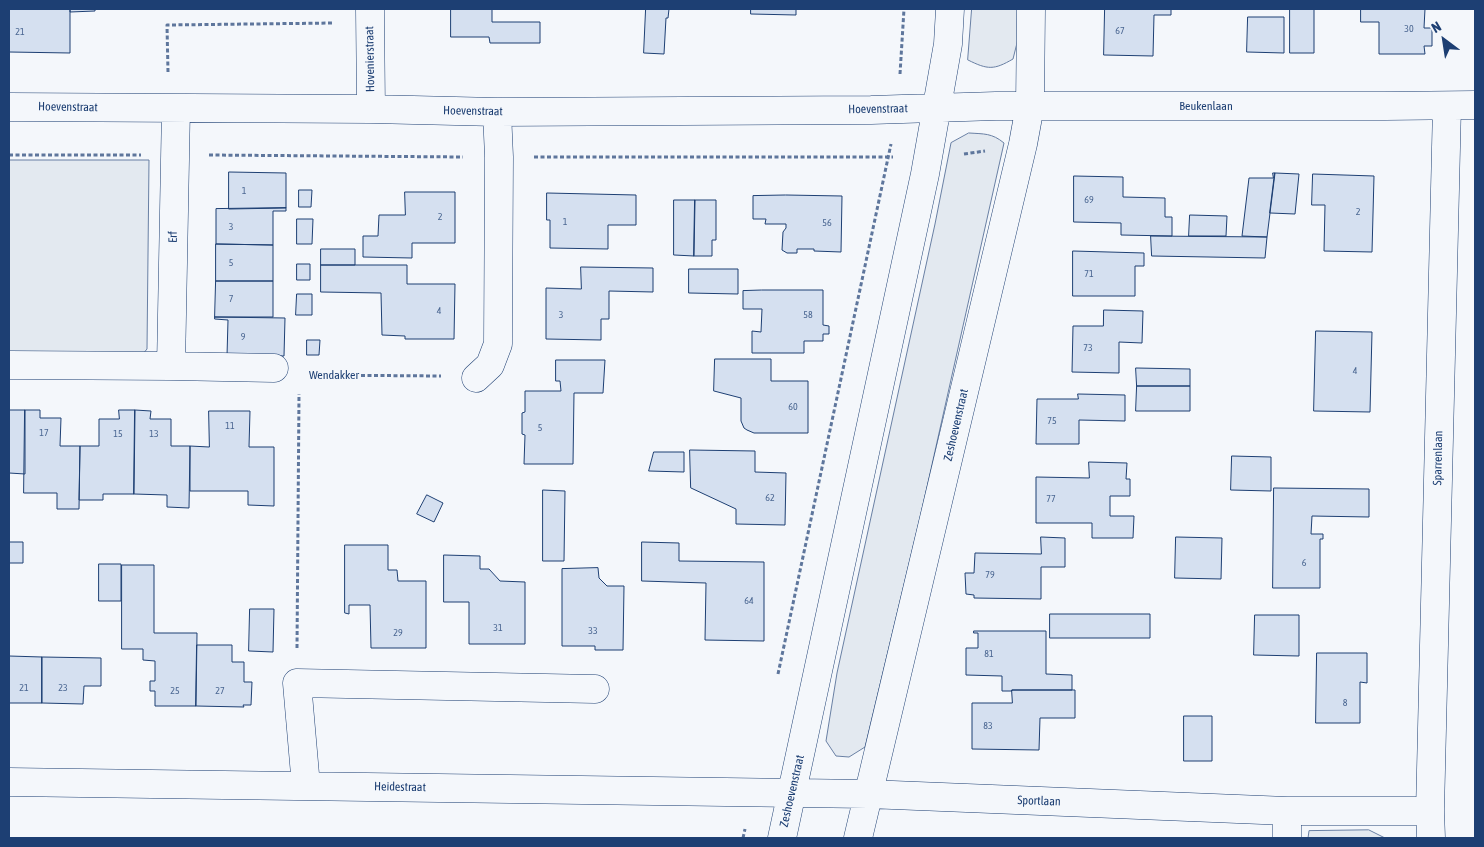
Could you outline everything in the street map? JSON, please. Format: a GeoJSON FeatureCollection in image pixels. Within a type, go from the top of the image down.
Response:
{"type":"FeatureCollection","features":[{"type":"Feature","properties":{"kind":"street","name":"Zeshoevenstraat"},"geometry":{"type":"LineString","coordinates":[[782,838],[923,183],[948,44],[950,9]]}},
{"type":"Feature","properties":{"kind":"street","name":"Zeshoevenstraat"},"geometry":{"type":"LineString","coordinates":[[858,838],[1020,154],[1030,106],[1031,9]]}},
{"type":"Feature","properties":{"kind":"street","name":"Hovenierstraat"},"geometry":{"type":"LineString","coordinates":[[370,16],[371,109]]}},
{"type":"Feature","properties":{"kind":"street","name":"Beukenlaan"},"geometry":{"type":"LineString","coordinates":[[937,108],[1475,105]]}},
{"type":"Feature","properties":{"kind":"street","name":"Hoevenstraat"},"geometry":{"type":"LineString","coordinates":[[9,106],[497,112],[937,108]]}},
{"type":"Feature","properties":{"kind":"street","name":"Sparrenlaan"},"geometry":{"type":"LineString","coordinates":[[1430,811],[1447,106]]}},
{"type":"Feature","properties":{"kind":"street","name":"Erf"},"geometry":{"type":"LineString","coordinates":[[171,366],[176,108]]}},
{"type":"Feature","properties":{"kind":"street"},"geometry":{"type":"LineString","coordinates":[[476,378],[490,365],[498,344],[500,157],[497,112]]}},
{"type":"Feature","properties":{"kind":"street"},"geometry":{"type":"LineString","coordinates":[[9,365],[171,366],[287,372]]}},
{"type":"Feature","properties":{"kind":"street"},"geometry":{"type":"LineString","coordinates":[[306,786],[297,684],[595,689]]}},
{"type":"Feature","properties":{"kind":"street","name":"Heidestraat"},"geometry":{"type":"LineString","coordinates":[[9,782],[792,793]]}},
{"type":"Feature","properties":{"kind":"street","name":"Sportlaan"},"geometry":{"type":"LineString","coordinates":[[792,793],[868,794],[1287,811],[1430,811]]}},
{"type":"Feature","properties":{"kind":"street"},"geometry":{"type":"LineString","coordinates":[[1287,811],[1287,838]]}},
{"type":"Feature","properties":{"kind":"street"},"geometry":{"type":"LineString","coordinates":[[1430,811],[1431,838]]}},
{"type":"Feature","properties":{"kind":"path"},"geometry":{"type":"LineString","coordinates":[[778,674],[889,157],[898,109],[904,9]]}},
{"type":"Feature","properties":{"kind":"path"},"geometry":{"type":"LineString","coordinates":[[176,108],[168,92],[168,25],[370,16]]}},
{"type":"Feature","properties":{"kind":"path","name":"Wendakker"},"geometry":{"type":"LineString","coordinates":[[287,372],[476,378]]}},
{"type":"Feature","properties":{"kind":"path","name":"Wendakker"},"geometry":{"type":"LineString","coordinates":[[297,684],[300,385]]}},
{"type":"Feature","properties":{"kind":"path"},"geometry":{"type":"LineString","coordinates":[[743,838],[753,791]]}},
{"type":"Feature","properties":{"kind":"shaded area"},"geometry":{"type":"Polygon","coordinates":[[[972,9],[1020,9],[1019,35],[1013,59],[996,67],[981,66],[968,60],[972,9]]]}},
{"type":"Feature","properties":{"kind":"shaded area"},"geometry":{"type":"Polygon","coordinates":[[[969,133],[992,136],[1004,143],[920,518],[865,747],[849,757],[836,756],[826,741],[837,673],[951,143],[969,133]]]}},
{"type":"Feature","properties":{"kind":"shaded area"},"geometry":{"type":"Polygon","coordinates":[[[9,160],[149,160],[147,349],[142,355],[9,354],[9,160]]]}},
{"type":"Feature","properties":{"kind":"shaded area"},"geometry":{"type":"Polygon","coordinates":[[[1369,830],[1385,838],[1308,838],[1309,831],[1369,830]]]}},
{"type":"Feature","properties":{"kind":"building"},"geometry":{"type":"Polygon","coordinates":[[[9,9],[70,9],[70,53],[9,52],[9,9]]]}},
{"type":"Feature","properties":{"kind":"building"},"geometry":{"type":"Polygon","coordinates":[[[70,9],[95,9],[95,11],[70,12],[70,9]]]}},
{"type":"Feature","properties":{"kind":"building"},"geometry":{"type":"Polygon","coordinates":[[[451,9],[492,9],[492,22],[540,22],[540,43],[490,43],[489,37],[451,37],[451,9]]]}},
{"type":"Feature","properties":{"kind":"building"},"geometry":{"type":"Polygon","coordinates":[[[646,9],[669,9],[668,18],[666,18],[664,54],[644,53],[646,9]]]}},
{"type":"Feature","properties":{"kind":"building"},"geometry":{"type":"Polygon","coordinates":[[[751,9],[796,9],[796,15],[751,14],[751,9]]]}},
{"type":"Feature","properties":{"kind":"building"},"geometry":{"type":"Polygon","coordinates":[[[1105,9],[1171,9],[1171,15],[1154,15],[1153,56],[1104,55],[1105,9]]]}},
{"type":"Feature","properties":{"kind":"building"},"geometry":{"type":"Polygon","coordinates":[[[1290,9],[1314,9],[1314,53],[1290,53],[1290,9]]]}},
{"type":"Feature","properties":{"kind":"building"},"geometry":{"type":"Polygon","coordinates":[[[1361,9],[1425,9],[1424,28],[1432,28],[1432,46],[1424,46],[1425,54],[1379,54],[1379,22],[1361,22],[1361,9]]]}},
{"type":"Feature","properties":{"kind":"building"},"geometry":{"type":"Polygon","coordinates":[[[1248,17],[1284,17],[1284,53],[1247,52],[1248,17]]]}},
{"type":"Feature","properties":{"kind":"building"},"geometry":{"type":"Polygon","coordinates":[[[229,172],[286,173],[286,208],[229,209],[229,172]]]}},
{"type":"Feature","properties":{"kind":"building"},"geometry":{"type":"Polygon","coordinates":[[[1273,173],[1275,173],[1267,237],[1242,236],[1249,178],[1273,178],[1273,173]]]}},
{"type":"Feature","properties":{"kind":"building"},"geometry":{"type":"Polygon","coordinates":[[[1275,173],[1299,174],[1295,214],[1270,213],[1275,173]]]}},
{"type":"Feature","properties":{"kind":"building"},"geometry":{"type":"Polygon","coordinates":[[[1313,174],[1374,176],[1372,252],[1324,251],[1325,205],[1312,205],[1313,174]]]}},
{"type":"Feature","properties":{"kind":"building"},"geometry":{"type":"Polygon","coordinates":[[[1074,176],[1123,177],[1123,197],[1165,198],[1165,217],[1172,217],[1172,236],[1121,235],[1121,223],[1074,222],[1074,176]]]}},
{"type":"Feature","properties":{"kind":"building"},"geometry":{"type":"Polygon","coordinates":[[[299,190],[312,190],[311,207],[299,207],[299,190]]]}},
{"type":"Feature","properties":{"kind":"building"},"geometry":{"type":"Polygon","coordinates":[[[405,192],[455,192],[455,243],[412,243],[412,258],[363,257],[363,236],[378,236],[379,215],[405,215],[405,192]]]}},
{"type":"Feature","properties":{"kind":"building"},"geometry":{"type":"Polygon","coordinates":[[[547,193],[636,195],[636,225],[608,225],[608,249],[550,248],[550,220],[547,220],[547,193]]]}},
{"type":"Feature","properties":{"kind":"building"},"geometry":{"type":"Polygon","coordinates":[[[753,196],[842,196],[841,252],[797,249],[797,253],[787,253],[782,250],[783,232],[786,224],[765,224],[766,219],[753,219],[753,196]]]}},
{"type":"Feature","properties":{"kind":"building"},"geometry":{"type":"Polygon","coordinates":[[[674,200],[695,200],[694,256],[674,255],[674,200]]]}},
{"type":"Feature","properties":{"kind":"building"},"geometry":{"type":"Polygon","coordinates":[[[695,200],[716,200],[716,240],[712,240],[712,256],[694,256],[695,200]]]}},
{"type":"Feature","properties":{"kind":"building"},"geometry":{"type":"Polygon","coordinates":[[[286,208],[286,211],[273,211],[273,245],[216,244],[216,209],[286,208]]]}},
{"type":"Feature","properties":{"kind":"building"},"geometry":{"type":"Polygon","coordinates":[[[1190,215],[1227,216],[1226,236],[1189,236],[1190,215]]]}},
{"type":"Feature","properties":{"kind":"building"},"geometry":{"type":"Polygon","coordinates":[[[297,219],[313,219],[312,244],[297,244],[297,219]]]}},
{"type":"Feature","properties":{"kind":"building"},"geometry":{"type":"Polygon","coordinates":[[[1151,236],[1267,237],[1265,258],[1152,256],[1151,236]]]}},
{"type":"Feature","properties":{"kind":"building"},"geometry":{"type":"Polygon","coordinates":[[[216,244],[273,245],[273,281],[216,281],[216,244]]]}},
{"type":"Feature","properties":{"kind":"building"},"geometry":{"type":"Polygon","coordinates":[[[321,249],[355,249],[355,265],[321,265],[321,249]]]}},
{"type":"Feature","properties":{"kind":"building"},"geometry":{"type":"Polygon","coordinates":[[[1073,251],[1144,253],[1144,266],[1135,266],[1135,296],[1073,296],[1073,251]]]}},
{"type":"Feature","properties":{"kind":"building"},"geometry":{"type":"Polygon","coordinates":[[[297,264],[310,264],[310,280],[297,280],[297,264]]]}},
{"type":"Feature","properties":{"kind":"building"},"geometry":{"type":"Polygon","coordinates":[[[321,265],[407,265],[407,284],[455,284],[454,339],[405,339],[405,336],[382,335],[381,293],[321,292],[321,265]]]}},
{"type":"Feature","properties":{"kind":"building"},"geometry":{"type":"Polygon","coordinates":[[[581,267],[653,268],[653,292],[609,291],[609,319],[601,319],[601,340],[546,339],[546,288],[581,289],[581,267]]]}},
{"type":"Feature","properties":{"kind":"building"},"geometry":{"type":"Polygon","coordinates":[[[689,269],[738,269],[738,294],[689,293],[689,269]]]}},
{"type":"Feature","properties":{"kind":"building"},"geometry":{"type":"Polygon","coordinates":[[[216,281],[273,281],[273,317],[215,317],[216,281]]]}},
{"type":"Feature","properties":{"kind":"building"},"geometry":{"type":"Polygon","coordinates":[[[823,290],[823,325],[829,326],[829,334],[823,334],[823,341],[804,341],[804,353],[752,353],[752,331],[761,332],[762,309],[743,309],[743,291],[823,290]]]}},
{"type":"Feature","properties":{"kind":"building"},"geometry":{"type":"Polygon","coordinates":[[[297,294],[312,294],[312,315],[296,315],[297,294]]]}},
{"type":"Feature","properties":{"kind":"building"},"geometry":{"type":"Polygon","coordinates":[[[1104,310],[1143,311],[1142,343],[1119,342],[1119,373],[1072,372],[1073,326],[1103,326],[1104,310]]]}},
{"type":"Feature","properties":{"kind":"building"},"geometry":{"type":"Polygon","coordinates":[[[215,317],[285,318],[284,356],[227,356],[228,320],[215,319],[215,317]]]}},
{"type":"Feature","properties":{"kind":"building"},"geometry":{"type":"Polygon","coordinates":[[[1316,331],[1372,332],[1370,412],[1314,411],[1316,331]]]}},
{"type":"Feature","properties":{"kind":"building"},"geometry":{"type":"Polygon","coordinates":[[[307,340],[320,340],[319,355],[307,355],[307,340]]]}},
{"type":"Feature","properties":{"kind":"building"},"geometry":{"type":"Polygon","coordinates":[[[715,359],[771,359],[771,381],[808,381],[808,433],[754,433],[744,428],[741,421],[741,398],[714,391],[715,359]]]}},
{"type":"Feature","properties":{"kind":"building"},"geometry":{"type":"Polygon","coordinates":[[[556,360],[605,360],[603,393],[574,393],[573,464],[524,464],[525,435],[522,434],[522,413],[525,412],[525,391],[561,391],[560,381],[556,381],[556,360]]]}},
{"type":"Feature","properties":{"kind":"building"},"geometry":{"type":"Polygon","coordinates":[[[1136,368],[1190,369],[1190,386],[1137,386],[1136,368]]]}},
{"type":"Feature","properties":{"kind":"building"},"geometry":{"type":"Polygon","coordinates":[[[1137,386],[1190,386],[1190,411],[1136,411],[1137,386]]]}},
{"type":"Feature","properties":{"kind":"building"},"geometry":{"type":"Polygon","coordinates":[[[1078,394],[1125,395],[1125,421],[1079,420],[1079,444],[1036,444],[1037,399],[1078,399],[1078,394]]]}},
{"type":"Feature","properties":{"kind":"building"},"geometry":{"type":"Polygon","coordinates":[[[9,410],[25,410],[25,474],[9,473],[9,410]]]}},
{"type":"Feature","properties":{"kind":"building"},"geometry":{"type":"Polygon","coordinates":[[[25,410],[40,410],[40,418],[61,418],[60,446],[80,446],[79,509],[57,509],[57,493],[24,493],[25,410]]]}},
{"type":"Feature","properties":{"kind":"building"},"geometry":{"type":"Polygon","coordinates":[[[119,410],[135,410],[134,494],[103,494],[103,500],[79,500],[80,446],[99,446],[99,419],[119,419],[119,410]]]}},
{"type":"Feature","properties":{"kind":"building"},"geometry":{"type":"Polygon","coordinates":[[[135,410],[151,411],[150,419],[171,419],[171,446],[190,446],[189,508],[167,507],[167,495],[134,494],[135,410]]]}},
{"type":"Feature","properties":{"kind":"building"},"geometry":{"type":"Polygon","coordinates":[[[209,411],[250,411],[249,447],[274,447],[274,506],[248,505],[248,491],[190,491],[190,446],[209,447],[209,411]]]}},
{"type":"Feature","properties":{"kind":"building"},"geometry":{"type":"Polygon","coordinates":[[[690,450],[755,451],[755,472],[786,473],[785,525],[736,524],[736,509],[691,488],[690,450]]]}},
{"type":"Feature","properties":{"kind":"building"},"geometry":{"type":"Polygon","coordinates":[[[654,452],[684,452],[684,472],[649,471],[654,452]]]}},
{"type":"Feature","properties":{"kind":"building"},"geometry":{"type":"Polygon","coordinates":[[[1232,456],[1271,457],[1271,491],[1231,490],[1232,456]]]}},
{"type":"Feature","properties":{"kind":"building"},"geometry":{"type":"Polygon","coordinates":[[[1089,462],[1127,463],[1126,479],[1130,479],[1130,496],[1110,496],[1110,516],[1134,516],[1133,538],[1092,538],[1092,523],[1036,523],[1036,477],[1089,478],[1089,462]]]}},
{"type":"Feature","properties":{"kind":"building"},"geometry":{"type":"Polygon","coordinates":[[[1274,488],[1369,489],[1369,517],[1312,516],[1311,534],[1323,534],[1323,539],[1320,539],[1320,588],[1273,588],[1274,488]]]}},
{"type":"Feature","properties":{"kind":"building"},"geometry":{"type":"Polygon","coordinates":[[[543,490],[565,491],[564,561],[543,561],[543,490]]]}},
{"type":"Feature","properties":{"kind":"building"},"geometry":{"type":"Polygon","coordinates":[[[427,495],[443,503],[434,522],[417,514],[427,495]]]}},
{"type":"Feature","properties":{"kind":"building"},"geometry":{"type":"Polygon","coordinates":[[[1041,537],[1065,538],[1065,567],[1041,567],[1041,599],[974,598],[974,595],[966,594],[965,573],[974,573],[975,553],[1041,554],[1041,537]]]}},
{"type":"Feature","properties":{"kind":"building"},"geometry":{"type":"Polygon","coordinates":[[[1176,537],[1222,538],[1221,579],[1175,578],[1176,537]]]}},
{"type":"Feature","properties":{"kind":"building"},"geometry":{"type":"Polygon","coordinates":[[[9,542],[23,542],[23,563],[9,563],[9,542]]]}},
{"type":"Feature","properties":{"kind":"building"},"geometry":{"type":"Polygon","coordinates":[[[642,542],[679,543],[679,561],[764,562],[764,641],[705,640],[706,583],[642,581],[642,542]]]}},
{"type":"Feature","properties":{"kind":"building"},"geometry":{"type":"Polygon","coordinates":[[[345,545],[388,545],[388,570],[397,570],[398,581],[426,581],[426,648],[371,648],[370,605],[349,605],[349,614],[345,613],[345,545]]]}},
{"type":"Feature","properties":{"kind":"building"},"geometry":{"type":"Polygon","coordinates":[[[444,555],[480,556],[480,569],[489,569],[500,581],[525,582],[525,644],[469,644],[469,602],[444,602],[444,555]]]}},
{"type":"Feature","properties":{"kind":"building"},"geometry":{"type":"Polygon","coordinates":[[[99,564],[121,564],[121,601],[99,601],[99,564]]]}},
{"type":"Feature","properties":{"kind":"building"},"geometry":{"type":"Polygon","coordinates":[[[122,565],[154,565],[154,633],[197,633],[196,706],[155,706],[155,691],[150,691],[150,681],[155,681],[155,661],[143,660],[143,649],[122,649],[122,565]]]}},
{"type":"Feature","properties":{"kind":"building"},"geometry":{"type":"Polygon","coordinates":[[[598,568],[599,578],[607,586],[624,586],[623,650],[595,650],[595,646],[562,646],[562,569],[598,568]]]}},
{"type":"Feature","properties":{"kind":"building"},"geometry":{"type":"Polygon","coordinates":[[[250,609],[274,609],[273,652],[249,651],[250,609]]]}},
{"type":"Feature","properties":{"kind":"building"},"geometry":{"type":"Polygon","coordinates":[[[1050,614],[1150,614],[1150,638],[1050,638],[1050,614]]]}},
{"type":"Feature","properties":{"kind":"building"},"geometry":{"type":"Polygon","coordinates":[[[1255,615],[1299,615],[1299,656],[1254,655],[1255,615]]]}},
{"type":"Feature","properties":{"kind":"building"},"geometry":{"type":"Polygon","coordinates":[[[974,631],[1046,631],[1046,674],[1072,675],[1072,690],[1002,691],[1002,676],[966,675],[966,648],[978,648],[978,633],[974,633],[974,631]]]}},
{"type":"Feature","properties":{"kind":"building"},"geometry":{"type":"Polygon","coordinates":[[[197,645],[232,645],[232,662],[244,662],[244,682],[252,682],[251,705],[243,705],[244,707],[196,706],[197,645]]]}},
{"type":"Feature","properties":{"kind":"building"},"geometry":{"type":"Polygon","coordinates":[[[1317,653],[1367,653],[1367,683],[1360,682],[1360,723],[1316,723],[1317,653]]]}},
{"type":"Feature","properties":{"kind":"building"},"geometry":{"type":"Polygon","coordinates":[[[9,656],[42,657],[42,703],[9,703],[9,656]]]}},
{"type":"Feature","properties":{"kind":"building"},"geometry":{"type":"Polygon","coordinates":[[[42,657],[101,658],[101,686],[84,686],[83,704],[42,703],[42,657]]]}},
{"type":"Feature","properties":{"kind":"building"},"geometry":{"type":"Polygon","coordinates":[[[1012,690],[1075,690],[1075,718],[1040,718],[1039,750],[972,749],[972,703],[1012,703],[1012,690]]]}},
{"type":"Feature","properties":{"kind":"building"},"geometry":{"type":"Polygon","coordinates":[[[1184,716],[1212,716],[1212,761],[1184,761],[1184,716]]]}}]}
